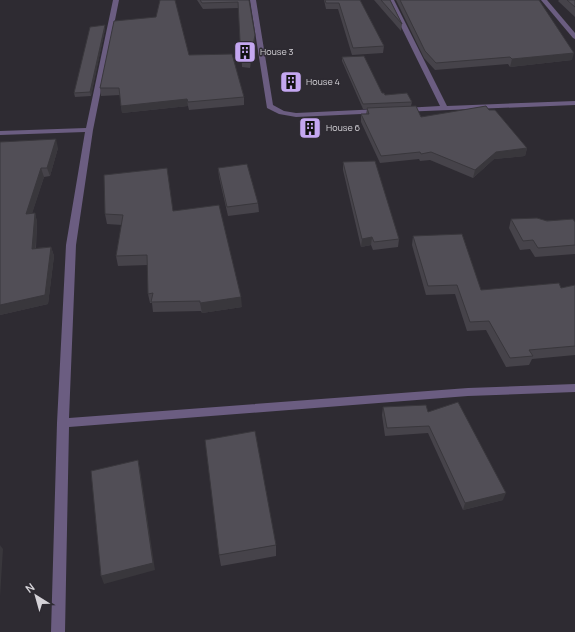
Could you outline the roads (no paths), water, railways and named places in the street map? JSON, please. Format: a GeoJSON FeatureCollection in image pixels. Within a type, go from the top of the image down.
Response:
{"type":"FeatureCollection","features":[{"type":"Feature","properties":{"kind":"street"},"geometry":{"type":"LineString","coordinates":[[58,632],[63,424],[71,245],[89,130],[116,0]]}},
{"type":"Feature","properties":{"kind":"street"},"geometry":{"type":"LineString","coordinates":[[253,0],[270,106],[283,114],[296,115],[575,103]]}},
{"type":"Feature","properties":{"kind":"street"},"geometry":{"type":"LineString","coordinates":[[391,0],[444,108]]}},
{"type":"Feature","properties":{"kind":"street"},"geometry":{"type":"LineString","coordinates":[[544,0],[575,37]]}},
{"type":"Feature","properties":{"kind":"street"},"geometry":{"type":"LineString","coordinates":[[0,133],[89,130]]}},
{"type":"Feature","properties":{"kind":"street"},"geometry":{"type":"LineString","coordinates":[[63,424],[468,392],[575,388]]}},
{"type":"Feature","properties":{"kind":"place","name":"House 3"},"geometry":{"type":"Point","coordinates":[245,52]}},
{"type":"Feature","properties":{"kind":"place","name":"House 4"},"geometry":{"type":"Point","coordinates":[291,82]}},
{"type":"Feature","properties":{"kind":"place","name":"House 6"},"geometry":{"type":"Point","coordinates":[310,128]}}]}
